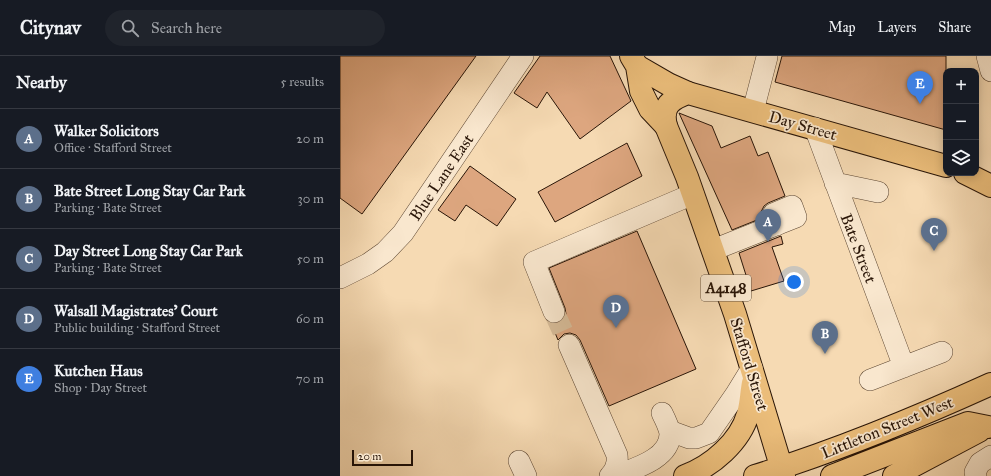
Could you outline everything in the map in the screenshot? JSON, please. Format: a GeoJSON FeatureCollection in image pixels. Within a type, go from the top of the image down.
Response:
{"type":"FeatureCollection","features":[{"type":"Feature","properties":{"kind":"main road","name":"Stafford Street"},"geometry":{"type":"LineString","coordinates":[[634,61],[668,84],[688,93]]}},
{"type":"Feature","properties":{"kind":"main road","name":"Stafford Street"},"geometry":{"type":"LineString","coordinates":[[634,61],[641,91],[650,110],[665,118],[693,194],[753,372],[783,472]]}},
{"type":"Feature","properties":{"kind":"main road","name":"Day Street"},"geometry":{"type":"LineString","coordinates":[[688,93],[943,165]]}},
{"type":"Feature","properties":{"kind":"main road"},"geometry":{"type":"LineString","coordinates":[[665,118],[670,103],[675,98],[688,93]]}},
{"type":"Feature","properties":{"kind":"main road"},"geometry":{"type":"LineString","coordinates":[[971,176],[991,186]]}},
{"type":"Feature","properties":{"kind":"main road"},"geometry":{"type":"LineString","coordinates":[[685,476],[716,459],[732,442],[741,429],[748,414],[753,372]]}},
{"type":"Feature","properties":{"kind":"main road","name":"Littleton Street West"},"geometry":{"type":"LineString","coordinates":[[755,476],[783,472],[938,408],[991,384]]}},
{"type":"Feature","properties":{"kind":"main road"},"geometry":{"type":"LineString","coordinates":[[832,476],[968,423],[990,426]]}},
{"type":"Feature","properties":{"kind":"main road"},"geometry":{"type":"LineString","coordinates":[[894,476],[990,426]]}},
{"type":"Feature","properties":{"kind":"street","name":"Blue Lane East"},"geometry":{"type":"LineString","coordinates":[[340,278],[368,264],[385,252],[403,233],[523,56]]}},
{"type":"Feature","properties":{"kind":"street"},"geometry":{"type":"LineString","coordinates":[[987,56],[991,71]]}},
{"type":"Feature","properties":{"kind":"street"},"geometry":{"type":"LineString","coordinates":[[753,111],[766,58]]}},
{"type":"Feature","properties":{"kind":"street","name":"Bate Street"},"geometry":{"type":"LineString","coordinates":[[815,128],[904,367]]}},
{"type":"Feature","properties":{"kind":"street"},"geometry":{"type":"LineString","coordinates":[[835,183],[878,192]]}},
{"type":"Feature","properties":{"kind":"street"},"geometry":{"type":"LineString","coordinates":[[554,312],[534,262],[693,194]]}},
{"type":"Feature","properties":{"kind":"street"},"geometry":{"type":"LineString","coordinates":[[713,250],[777,225]]}},
{"type":"Feature","properties":{"kind":"street"},"geometry":{"type":"LineString","coordinates":[[569,345],[617,455],[618,462],[610,476]]}},
{"type":"Feature","properties":{"kind":"street"},"geometry":{"type":"LineString","coordinates":[[870,380],[942,352]]}},
{"type":"Feature","properties":{"kind":"street"},"geometry":{"type":"LineString","coordinates":[[615,476],[646,464],[657,457],[667,444],[666,422],[689,438],[696,438],[709,433],[753,372]]}},
{"type":"Feature","properties":{"kind":"street"},"geometry":{"type":"LineString","coordinates":[[975,475],[980,463],[991,456]]}},
{"type":"Feature","properties":{"kind":"building"},"geometry":{"type":"Polygon","coordinates":[[[340,56],[476,56],[362,214],[340,198],[340,56]]]}},
{"type":"Feature","properties":{"kind":"building"},"geometry":{"type":"Polygon","coordinates":[[[540,56],[610,56],[631,101],[580,139],[547,92],[537,108],[514,93],[540,56]]]}},
{"type":"Feature","properties":{"kind":"building"},"geometry":{"type":"Polygon","coordinates":[[[782,56],[946,56],[946,68],[943,68],[943,129],[775,82],[782,56]]]}},
{"type":"Feature","properties":{"kind":"building"},"geometry":{"type":"Polygon","coordinates":[[[679,113],[712,126],[721,148],[750,136],[758,156],[768,152],[785,196],[764,206],[761,212],[762,218],[732,230],[679,113]]]}},
{"type":"Feature","properties":{"kind":"building"},"geometry":{"type":"Polygon","coordinates":[[[627,143],[642,176],[555,222],[538,192],[627,143]]]}},
{"type":"Feature","properties":{"kind":"building"},"geometry":{"type":"Polygon","coordinates":[[[470,166],[516,199],[497,226],[466,205],[455,221],[438,210],[470,166]]]}},
{"type":"Feature","properties":{"kind":"building"},"geometry":{"type":"Polygon","coordinates":[[[637,231],[696,369],[609,406],[580,340],[576,335],[570,333],[564,334],[558,340],[551,323],[558,323],[563,320],[566,314],[549,268],[637,231]]]}},
{"type":"Feature","properties":{"kind":"building"},"geometry":{"type":"Polygon","coordinates":[[[781,236],[783,244],[772,247],[784,281],[751,291],[739,253],[781,236]]]}},
{"type":"Feature","properties":{"kind":"tunnel"},"geometry":{"type":"LineString","coordinates":[[554,312],[569,345]]}},
{"type":"Feature","properties":{"kind":"place","name":"Kutchen Haus"},"geometry":{"type":"Point","coordinates":[920,104]}},
{"type":"Feature","properties":{"kind":"place","name":"Walker Solicitors"},"geometry":{"type":"Point","coordinates":[768,242]}},
{"type":"Feature","properties":{"kind":"place","name":"Day Street Long Stay Car Park"},"geometry":{"type":"Point","coordinates":[934,251]}},
{"type":"Feature","properties":{"kind":"place","name":"Walsall Magistrates' Court"},"geometry":{"type":"Point","coordinates":[616,328]}},
{"type":"Feature","properties":{"kind":"place","name":"Bate Street Long Stay Car Park"},"geometry":{"type":"Point","coordinates":[825,354]}}]}
